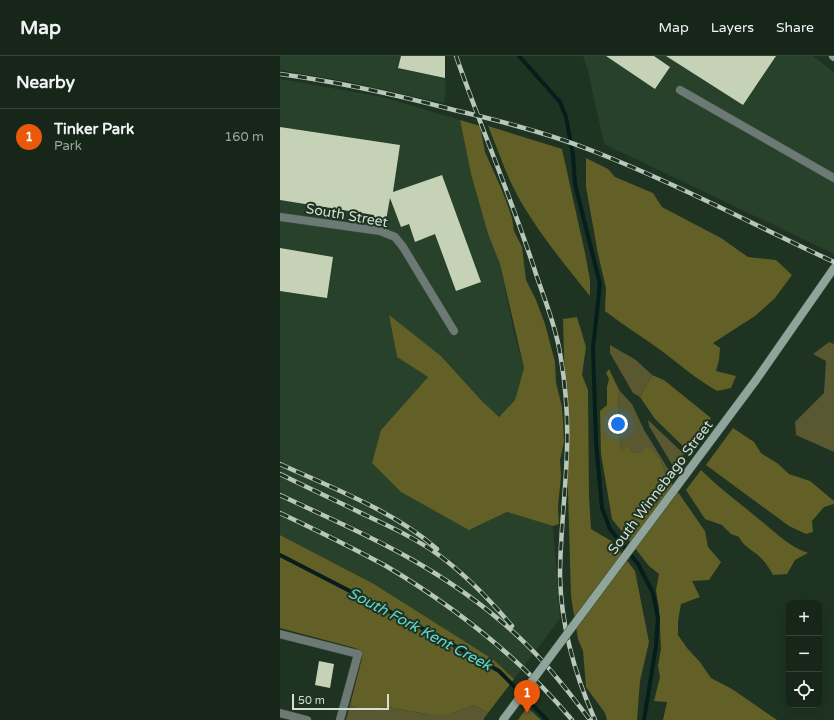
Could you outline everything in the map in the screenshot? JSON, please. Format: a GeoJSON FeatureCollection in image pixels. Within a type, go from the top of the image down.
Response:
{"type":"FeatureCollection","features":[{"type":"Feature","properties":{"kind":"main road","name":"South Winnebago Street"},"geometry":{"type":"LineString","coordinates":[[503,720],[756,380],[834,268]]}},
{"type":"Feature","properties":{"kind":"street"},"geometry":{"type":"LineString","coordinates":[[680,90],[834,178]]}},
{"type":"Feature","properties":{"kind":"street","name":"South Street"},"geometry":{"type":"LineString","coordinates":[[280,216],[380,231],[395,237],[403,247],[454,331]]}},
{"type":"Feature","properties":{"kind":"street"},"geometry":{"type":"LineString","coordinates":[[280,634],[358,654],[340,720]]}},
{"type":"Feature","properties":{"kind":"street"},"geometry":{"type":"LineString","coordinates":[[280,713],[307,720]]}},
{"type":"Feature","properties":{"kind":"shaded area"},"geometry":{"type":"Polygon","coordinates":[[[280,56],[442,56],[446,88],[444,103],[344,81],[280,70],[280,56]]]}},
{"type":"Feature","properties":{"kind":"shaded area"},"geometry":{"type":"Polygon","coordinates":[[[583,56],[813,56],[834,72],[834,254],[604,144],[588,71],[583,56]]]}},
{"type":"Feature","properties":{"kind":"shaded area"},"geometry":{"type":"Polygon","coordinates":[[[280,79],[383,97],[460,120],[471,174],[489,237],[500,264],[514,333],[524,368],[515,400],[499,417],[481,400],[441,356],[389,316],[397,357],[428,377],[381,430],[469,530],[507,512],[553,526],[560,619],[514,679],[494,660],[374,584],[280,535],[280,79]]]}},
{"type":"Feature","properties":{"kind":"shaded area"},"geometry":{"type":"Polygon","coordinates":[[[460,120],[480,126],[485,152],[501,188],[512,218],[514,231],[522,247],[526,280],[536,300],[545,324],[555,362],[556,383],[562,407],[564,442],[560,460],[561,476],[558,507],[559,524],[553,526],[507,512],[469,530],[401,492],[372,463],[381,430],[428,377],[397,357],[389,315],[441,356],[481,400],[499,417],[515,400],[524,368],[500,264],[488,234],[471,174],[460,120]]]}},
{"type":"Feature","properties":{"kind":"shaded area"},"geometry":{"type":"Polygon","coordinates":[[[488,126],[562,149],[585,253],[590,280],[590,296],[530,217],[507,174],[488,126]]]}},
{"type":"Feature","properties":{"kind":"shaded area"},"geometry":{"type":"Polygon","coordinates":[[[586,158],[608,169],[615,177],[653,193],[662,207],[721,238],[748,257],[776,260],[792,275],[775,298],[755,316],[713,343],[720,348],[716,371],[736,376],[731,388],[717,391],[605,311],[606,288],[598,254],[586,187],[586,158]]]}},
{"type":"Feature","properties":{"kind":"shaded area"},"geometry":{"type":"Polygon","coordinates":[[[577,317],[586,347],[582,375],[588,390],[589,497],[591,529],[613,542],[635,571],[649,642],[640,681],[637,720],[607,720],[605,713],[586,687],[583,651],[578,639],[571,596],[563,319],[577,317]]]}},
{"type":"Feature","properties":{"kind":"shaded area"},"geometry":{"type":"Polygon","coordinates":[[[829,342],[834,344],[834,452],[796,435],[795,422],[824,393],[826,361],[813,354],[829,342]]]}},
{"type":"Feature","properties":{"kind":"shaded area"},"geometry":{"type":"Polygon","coordinates":[[[610,345],[636,360],[652,375],[640,397],[633,393],[610,353],[610,345]]]}},
{"type":"Feature","properties":{"kind":"shaded area"},"geometry":{"type":"Polygon","coordinates":[[[609,369],[619,390],[618,413],[621,422],[619,438],[622,453],[626,447],[630,447],[633,453],[643,451],[647,446],[661,461],[666,475],[705,531],[708,547],[721,562],[709,580],[692,581],[700,597],[681,604],[678,621],[678,635],[711,678],[732,689],[777,720],[663,720],[667,702],[654,701],[660,677],[658,666],[661,649],[659,608],[656,590],[659,574],[649,566],[612,519],[601,454],[600,411],[607,405],[607,387],[609,379],[606,373],[609,369]]]}},
{"type":"Feature","properties":{"kind":"shaded area"},"geometry":{"type":"Polygon","coordinates":[[[652,375],[664,380],[711,418],[687,450],[655,419],[640,397],[652,375]]]}},
{"type":"Feature","properties":{"kind":"shaded area"},"geometry":{"type":"Polygon","coordinates":[[[619,390],[632,404],[644,430],[670,472],[666,475],[661,461],[643,451],[633,453],[630,447],[622,454],[619,438],[621,422],[618,413],[619,390]]]}},
{"type":"Feature","properties":{"kind":"shaded area"},"geometry":{"type":"Polygon","coordinates":[[[648,420],[684,454],[674,468],[649,426],[648,420]]]}},
{"type":"Feature","properties":{"kind":"shaded area"},"geometry":{"type":"Polygon","coordinates":[[[733,428],[754,442],[761,453],[777,463],[789,474],[810,481],[834,501],[834,504],[824,507],[812,521],[813,532],[806,534],[789,526],[706,465],[733,428]]]}},
{"type":"Feature","properties":{"kind":"shaded area"},"geometry":{"type":"Polygon","coordinates":[[[701,470],[782,539],[808,553],[795,560],[787,574],[773,575],[764,561],[743,544],[739,537],[731,534],[722,525],[705,519],[686,490],[701,470]]]}},
{"type":"Feature","properties":{"kind":"shaded area"},"geometry":{"type":"Polygon","coordinates":[[[280,535],[374,584],[494,660],[514,679],[488,713],[474,705],[450,714],[427,714],[387,707],[364,711],[350,705],[362,658],[361,651],[355,648],[280,628],[280,535]]]}},
{"type":"Feature","properties":{"kind":"shaded area"},"geometry":{"type":"Polygon","coordinates":[[[350,705],[364,711],[387,707],[427,714],[450,714],[474,705],[488,713],[484,720],[346,720],[350,705]]]}},
{"type":"Feature","properties":{"kind":"shaded area"},"geometry":{"type":"Polygon","coordinates":[[[527,707],[541,720],[518,720],[527,707]]]}},
{"type":"Feature","properties":{"kind":"building"},"geometry":{"type":"Polygon","coordinates":[[[401,56],[445,56],[445,78],[398,68],[401,56]]]}},
{"type":"Feature","properties":{"kind":"building"},"geometry":{"type":"Polygon","coordinates":[[[606,56],[654,56],[670,67],[655,89],[606,56]]]}},
{"type":"Feature","properties":{"kind":"building"},"geometry":{"type":"Polygon","coordinates":[[[666,56],[776,56],[743,105],[666,56]]]}},
{"type":"Feature","properties":{"kind":"building"},"geometry":{"type":"Polygon","coordinates":[[[280,127],[400,145],[393,192],[442,175],[481,282],[456,291],[435,234],[415,242],[409,224],[401,227],[390,198],[385,226],[373,224],[374,215],[280,200],[280,127]]]}},
{"type":"Feature","properties":{"kind":"building"},"geometry":{"type":"Polygon","coordinates":[[[280,248],[333,257],[327,298],[280,291],[280,248]]]}},
{"type":"Feature","properties":{"kind":"building"},"geometry":{"type":"Polygon","coordinates":[[[319,661],[334,664],[330,688],[315,685],[319,661]]]}},
{"type":"Feature","properties":{"kind":"waterway"},"geometry":{"type":"LineString","coordinates":[[519,56],[560,102],[566,117],[573,155],[575,184],[600,284],[593,348],[596,442],[602,508],[610,529],[638,564],[653,593],[658,618],[656,646],[644,720]]}},
{"type":"Feature","properties":{"kind":"waterway","name":"South Fork Kent Creek"},"geometry":{"type":"LineString","coordinates":[[280,555],[441,638],[499,671],[547,720]]}},
{"type":"Feature","properties":{"kind":"railway"},"geometry":{"type":"LineString","coordinates":[[456,56],[528,249],[557,338],[563,370],[567,426],[560,560],[561,594],[570,650],[581,685],[595,720]]}},
{"type":"Feature","properties":{"kind":"railway"},"geometry":{"type":"LineString","coordinates":[[280,74],[389,94],[542,133],[624,163],[834,262]]}},
{"type":"Feature","properties":{"kind":"railway"},"geometry":{"type":"LineString","coordinates":[[280,464],[362,501],[402,523],[437,549]]}},
{"type":"Feature","properties":{"kind":"railway"},"geometry":{"type":"LineString","coordinates":[[280,474],[394,529],[431,550],[469,580],[512,626]]}},
{"type":"Feature","properties":{"kind":"railway"},"geometry":{"type":"LineString","coordinates":[[280,495],[395,550],[444,579],[476,601],[506,625],[534,652],[549,668],[590,720]]}},
{"type":"Feature","properties":{"kind":"railway"},"geometry":{"type":"LineString","coordinates":[[280,513],[386,566],[461,616],[531,676],[572,720]]}},
{"type":"Feature","properties":{"kind":"place","name":"Tinker Park"},"geometry":{"type":"Point","coordinates":[527,713]}}]}
